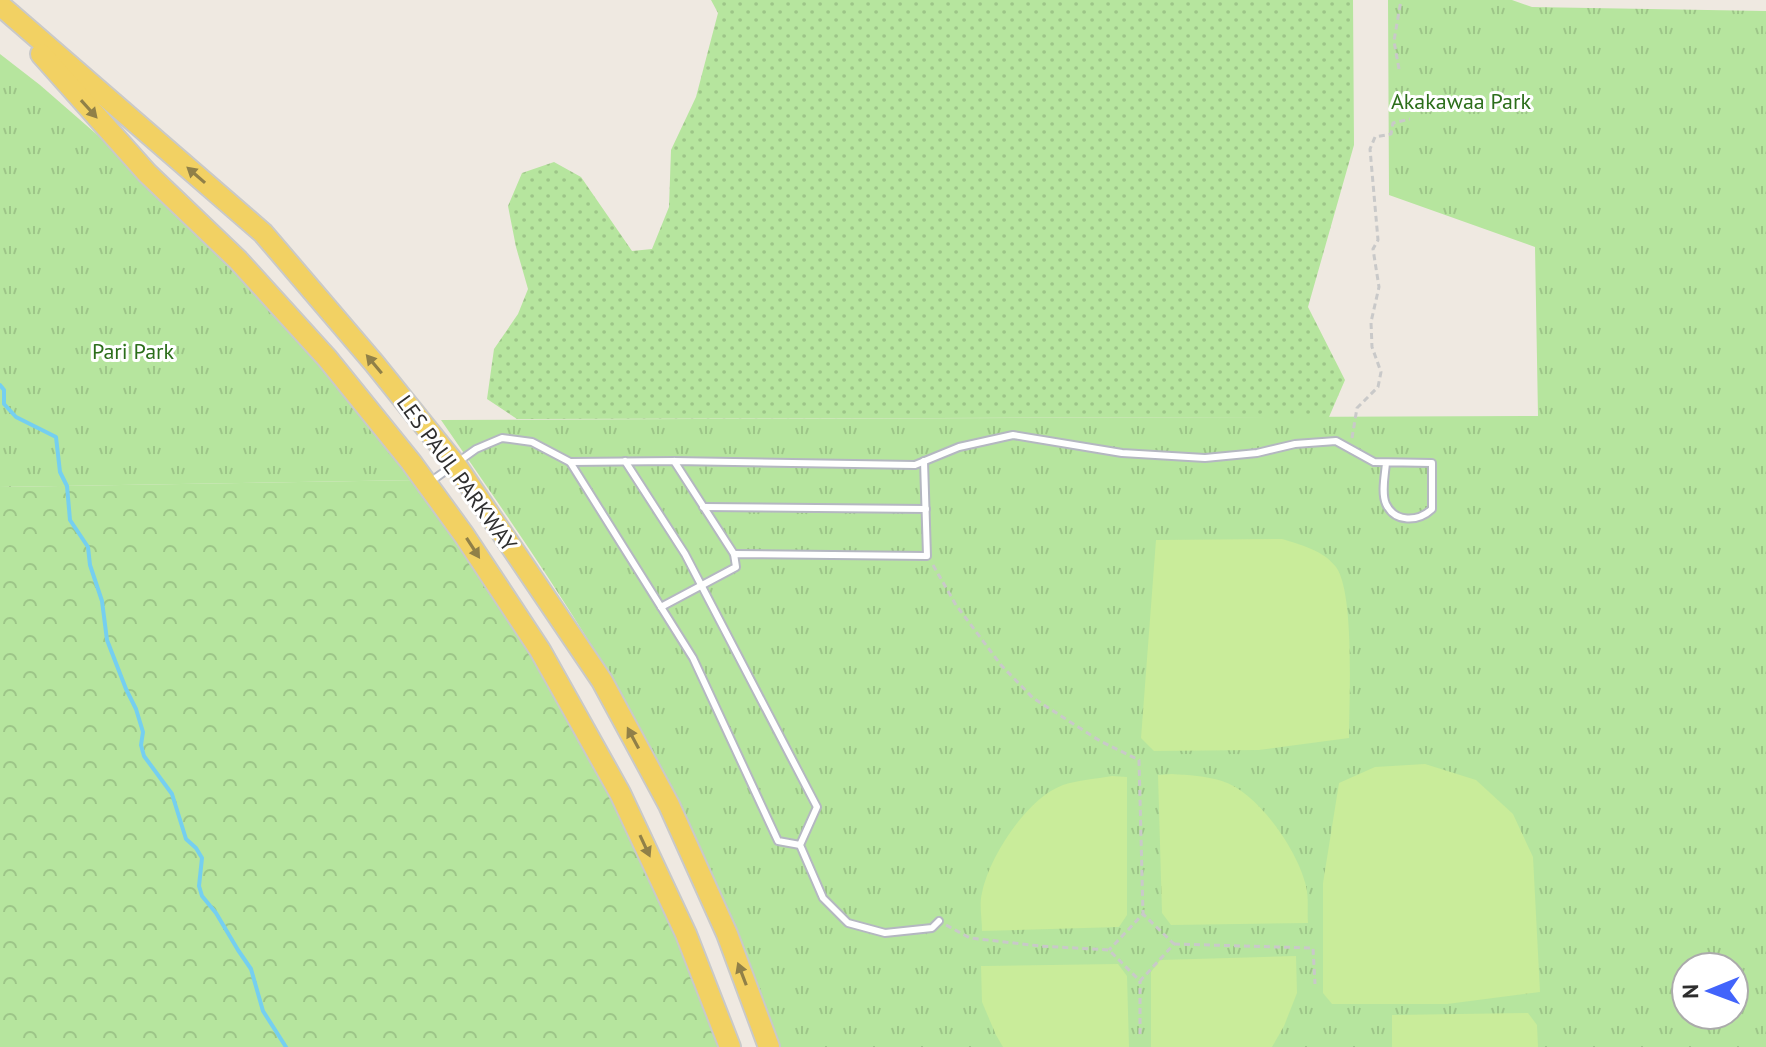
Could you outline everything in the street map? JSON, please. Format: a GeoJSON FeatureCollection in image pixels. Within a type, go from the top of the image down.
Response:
{"type":"FeatureCollection","features":[{"type":"Feature","properties":{"kind":"main road","name":"LES PAUL PARKWAY"},"geometry":{"type":"LineString","coordinates":[[0,7],[147,173],[238,260],[327,358],[464,535],[540,650],[620,793],[686,934],[730,1047]]}},
{"type":"Feature","properties":{"kind":"main road","name":"LES PAUL PARKWAY"},"geometry":{"type":"LineString","coordinates":[[0,7],[263,233],[456,465],[602,681],[669,805],[727,934],[769,1047]]}},
{"type":"Feature","properties":{"kind":"lane"},"geometry":{"type":"LineString","coordinates":[[428,485],[476,449],[502,438],[532,442],[570,462],[915,465],[959,447],[1013,435],[1122,453],[1205,458],[1336,441],[1374,462],[1432,463],[1432,509],[1424,517],[1408,520],[1387,506],[1384,496],[1386,463]]}},
{"type":"Feature","properties":{"kind":"lane"},"geometry":{"type":"LineString","coordinates":[[625,461],[685,554],[817,807],[800,845],[823,898],[848,923],[885,933],[932,928],[939,921]]}},
{"type":"Feature","properties":{"kind":"lane"},"geometry":{"type":"LineString","coordinates":[[661,607],[736,567],[734,554],[674,461]]}},
{"type":"Feature","properties":{"kind":"lane"},"geometry":{"type":"LineString","coordinates":[[734,554],[927,556],[924,461]]}},
{"type":"Feature","properties":{"kind":"lane"},"geometry":{"type":"LineString","coordinates":[[570,462],[693,658],[778,841],[800,845]]}},
{"type":"Feature","properties":{"kind":"lane"},"geometry":{"type":"LineString","coordinates":[[703,507],[926,509]]}},
{"type":"Feature","properties":{"kind":"path"},"geometry":{"type":"LineString","coordinates":[[1399,69],[1394,41],[1401,0]]}},
{"type":"Feature","properties":{"kind":"path"},"geometry":{"type":"LineString","coordinates":[[1351,450],[1357,408],[1378,387],[1381,372],[1372,347],[1371,322],[1379,287],[1373,249],[1378,240],[1370,149],[1375,137],[1391,134],[1393,123],[1410,119]]}},
{"type":"Feature","properties":{"kind":"path"},"geometry":{"type":"LineString","coordinates":[[927,556],[956,605],[1001,665],[1033,698],[1100,741],[1139,760],[1143,914],[1174,944],[1313,948],[1315,984]]}},
{"type":"Feature","properties":{"kind":"path"},"geometry":{"type":"LineString","coordinates":[[1109,950],[1143,914]]}},
{"type":"Feature","properties":{"kind":"path"},"geometry":{"type":"LineString","coordinates":[[939,921],[970,938],[1109,950],[1140,981]]}},
{"type":"Feature","properties":{"kind":"path"},"geometry":{"type":"LineString","coordinates":[[1140,1034],[1140,981],[1174,944]]}},
{"type":"Feature","properties":{"kind":"green space"},"geometry":{"type":"Polygon","coordinates":[[[711,0],[1353,0],[1354,145],[1308,307],[1345,380],[1329,417],[517,419],[487,399],[494,349],[518,314],[528,289],[508,206],[522,173],[554,162],[581,177],[632,251],[652,249],[669,207],[671,150],[696,97],[718,13],[711,0]]]}},
{"type":"Feature","properties":{"kind":"green space","name":"Akakawaa Park"},"geometry":{"type":"Polygon","coordinates":[[[1388,0],[1512,0],[1532,7],[1766,11],[1766,1047],[780,1047],[707,864],[656,758],[581,628],[441,420],[1538,416],[1535,247],[1389,195],[1388,0]]]}},
{"type":"Feature","properties":{"kind":"green space","name":"Pari Park"},"geometry":{"type":"Polygon","coordinates":[[[0,54],[140,172],[233,262],[419,480],[0,487],[0,54]]]}},
{"type":"Feature","properties":{"kind":"green space"},"geometry":{"type":"Polygon","coordinates":[[[419,480],[460,537],[613,789],[726,1047],[0,1047],[0,487],[419,480]]]}},
{"type":"Feature","properties":{"kind":"green space"},"geometry":{"type":"Polygon","coordinates":[[[1282,539],[1325,556],[1336,567],[1342,580],[1350,649],[1349,738],[1259,750],[1154,751],[1141,738],[1156,540],[1282,539]]]}},
{"type":"Feature","properties":{"kind":"green space"},"geometry":{"type":"Polygon","coordinates":[[[1425,764],[1476,780],[1513,814],[1533,857],[1540,992],[1447,1004],[1332,1004],[1323,993],[1323,883],[1339,783],[1375,767],[1425,764]]]}},
{"type":"Feature","properties":{"kind":"green space"},"geometry":{"type":"Polygon","coordinates":[[[1158,775],[1222,781],[1236,787],[1262,810],[1285,840],[1302,872],[1307,890],[1308,923],[1171,925],[1162,913],[1158,775]]]}},
{"type":"Feature","properties":{"kind":"green space"},"geometry":{"type":"Polygon","coordinates":[[[1112,776],[1127,777],[1127,915],[1119,927],[982,931],[981,902],[986,879],[1001,846],[1023,815],[1049,792],[1063,785],[1112,776]]]}},
{"type":"Feature","properties":{"kind":"green space"},"geometry":{"type":"Polygon","coordinates":[[[1296,956],[1297,993],[1272,1047],[1151,1047],[1151,972],[1160,960],[1296,956]]]}},
{"type":"Feature","properties":{"kind":"green space"},"geometry":{"type":"Polygon","coordinates":[[[1118,964],[1127,976],[1129,1047],[1003,1047],[982,1002],[981,966],[1118,964]]]}},
{"type":"Feature","properties":{"kind":"green space"},"geometry":{"type":"Polygon","coordinates":[[[1528,1013],[1537,1025],[1538,1047],[1392,1047],[1392,1015],[1528,1013]]]}},
{"type":"Feature","properties":{"kind":"waterway"},"geometry":{"type":"LineString","coordinates":[[0,385],[4,390],[4,404],[16,417],[56,437],[60,472],[67,486],[70,520],[88,547],[90,565],[102,601],[107,640],[136,709],[143,732],[141,745],[144,756],[172,794],[186,839],[202,858],[199,886],[202,896],[251,969],[263,1011],[286,1047]]}}]}
